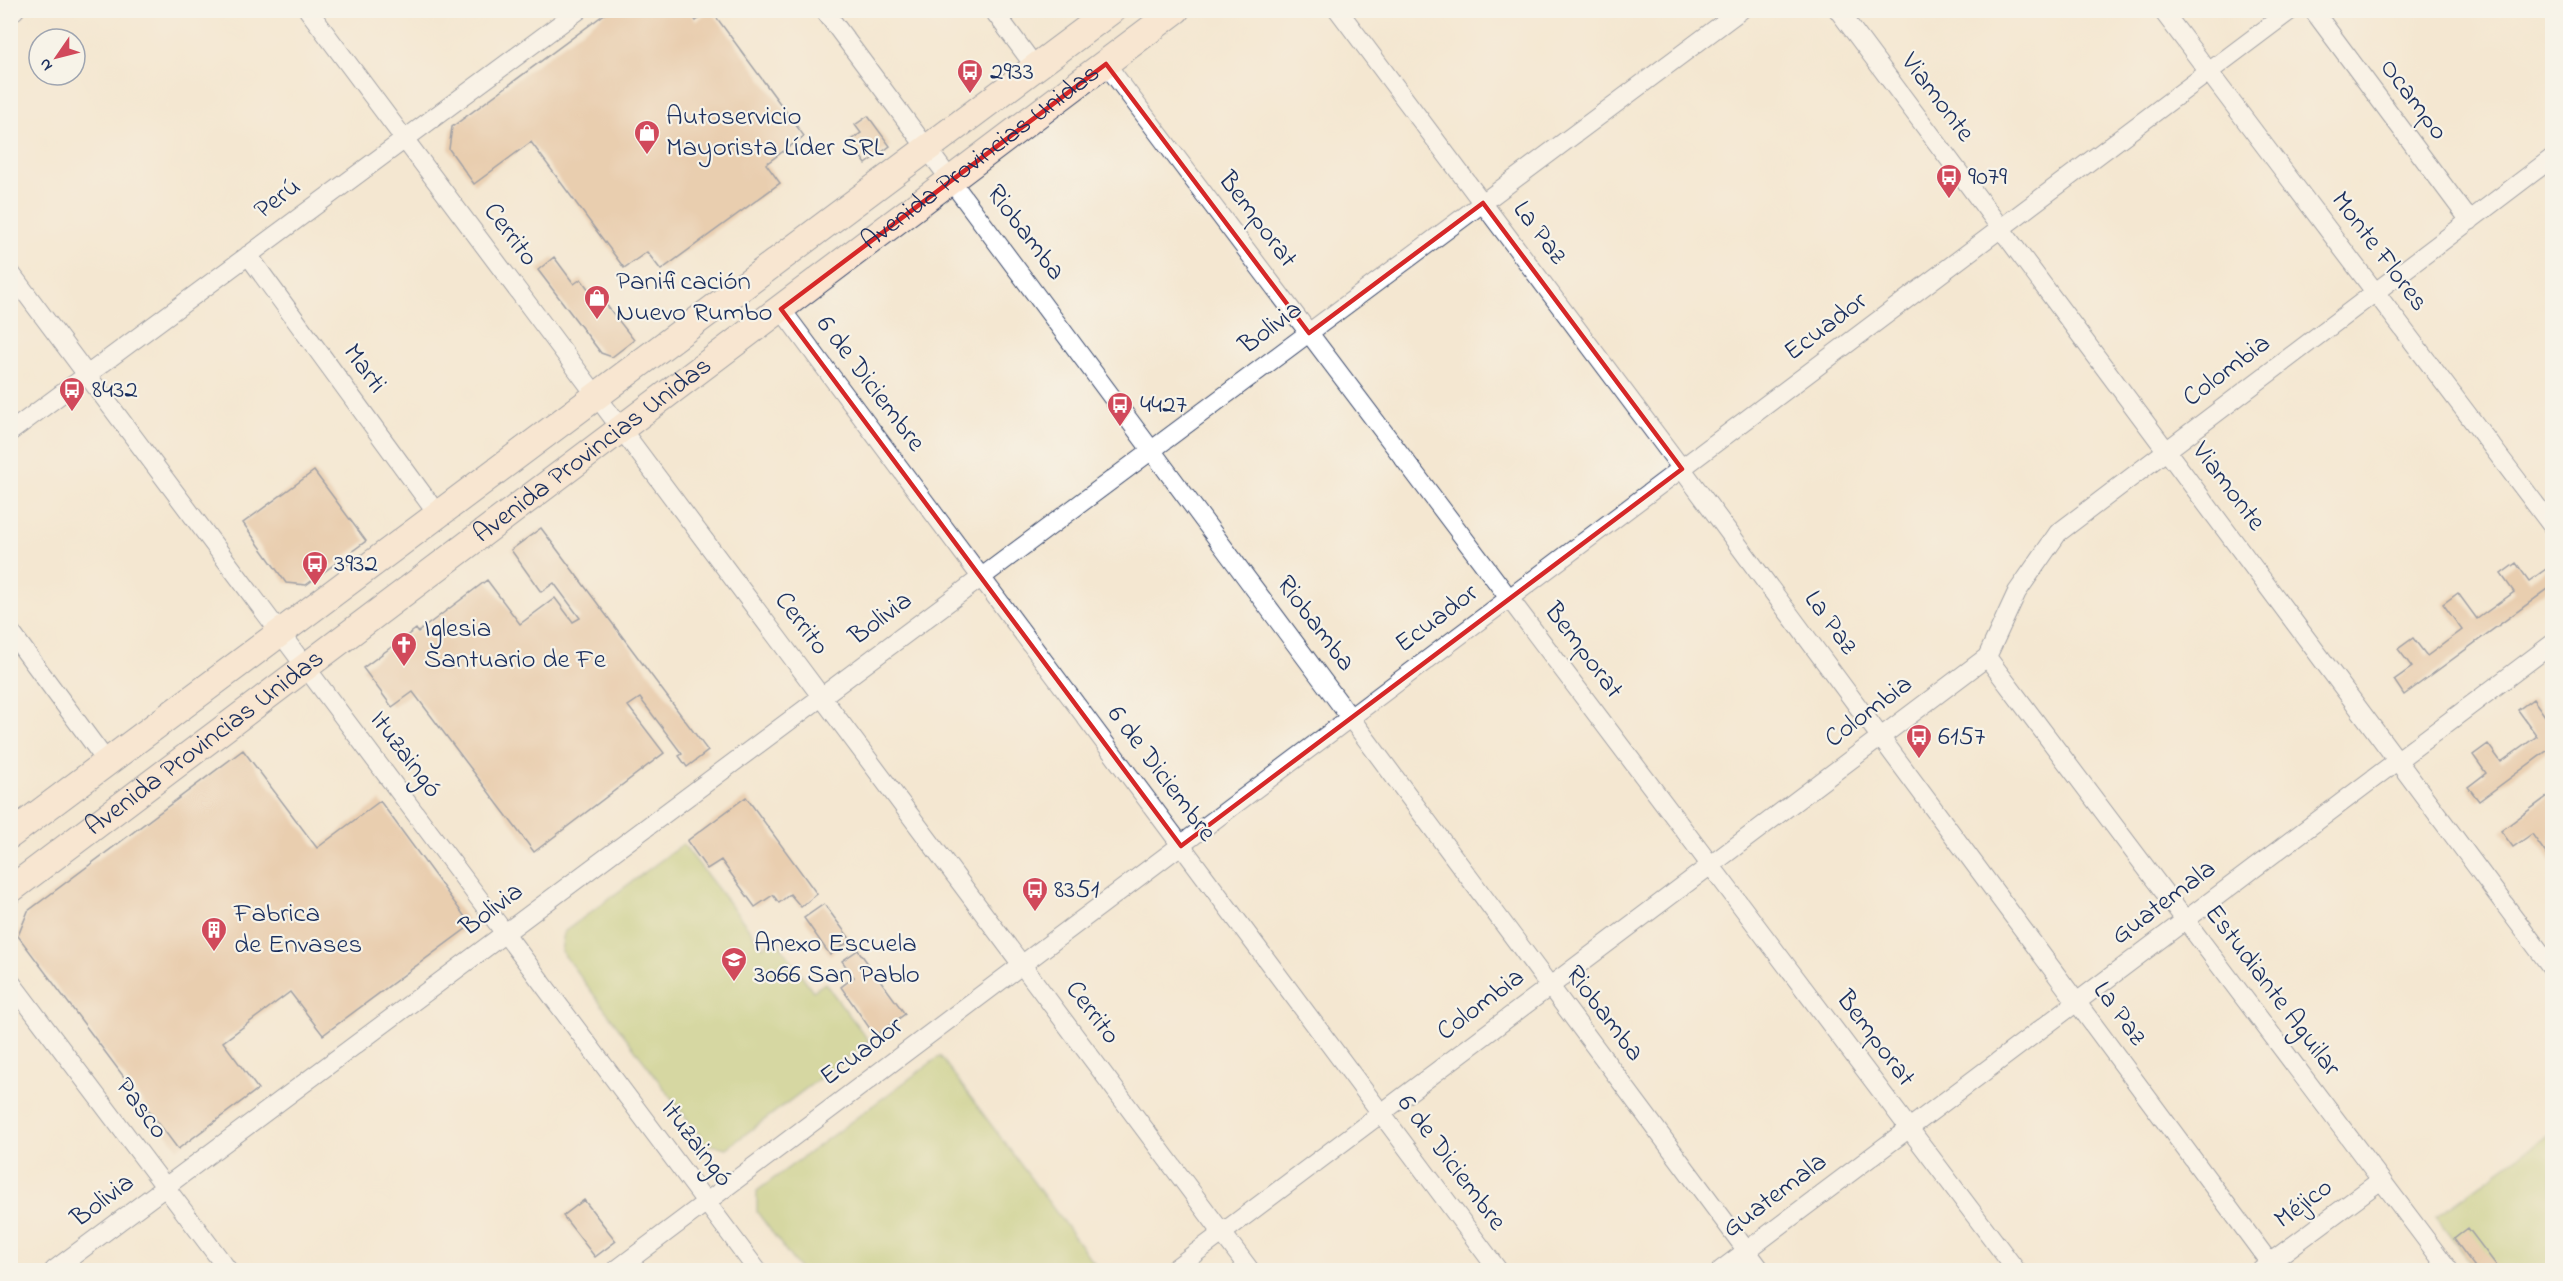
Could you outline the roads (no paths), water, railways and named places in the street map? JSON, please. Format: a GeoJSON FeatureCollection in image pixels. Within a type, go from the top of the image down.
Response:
{"type":"FeatureCollection","features":[{"type":"Feature","properties":{"kind":"main road","name":"Avenida Provincias Unidas"},"geometry":{"type":"LineString","coordinates":[[10,835],[1112,10]]}},
{"type":"Feature","properties":{"kind":"main road","name":"Avenida Provincias Unidas"},"geometry":{"type":"LineString","coordinates":[[10,890],[1176,10]]}},
{"type":"Feature","properties":{"kind":"street"},"geometry":{"type":"LineString","coordinates":[[10,14],[15,10]]}},
{"type":"Feature","properties":{"kind":"street","name":"Cerrito"},"geometry":{"type":"LineString","coordinates":[[308,10],[1250,1270]]}},
{"type":"Feature","properties":{"kind":"street","name":"Perú"},"geometry":{"type":"LineString","coordinates":[[10,432],[579,10]]}},
{"type":"Feature","properties":{"kind":"street","name":"Riobamba"},"geometry":{"type":"LineString","coordinates":[[824,10],[1761,1270]]}},
{"type":"Feature","properties":{"kind":"street"},"geometry":{"type":"LineString","coordinates":[[993,10],[1036,68]]}},
{"type":"Feature","properties":{"kind":"street","name":"La Paz"},"geometry":{"type":"LineString","coordinates":[[1338,10],[2077,1002],[2268,1268]]}},
{"type":"Feature","properties":{"kind":"street","name":"Bolivia"},"geometry":{"type":"LineString","coordinates":[[54,1270],[1741,10]]}},
{"type":"Feature","properties":{"kind":"street","name":"Viamonte"},"geometry":{"type":"LineString","coordinates":[[1838,10],[2553,968]]}},
{"type":"Feature","properties":{"kind":"street","name":"Monte Flores"},"geometry":{"type":"LineString","coordinates":[[2162,10],[2553,526]]}},
{"type":"Feature","properties":{"kind":"street","name":"Ecuador"},"geometry":{"type":"LineString","coordinates":[[616,1270],[2290,10]]}},
{"type":"Feature","properties":{"kind":"street","name":"Ocampo"},"geometry":{"type":"LineString","coordinates":[[2313,10],[2470,221]]}},
{"type":"Feature","properties":{"kind":"street","name":"Bemporat"},"geometry":{"type":"LineString","coordinates":[[1106,64],[2016,1270]]}},
{"type":"Feature","properties":{"kind":"street","name":"Colombia"},"geometry":{"type":"LineString","coordinates":[[1173,1270],[1987,657],[2017,592],[2058,533],[2553,158]]}},
{"type":"Feature","properties":{"kind":"street","name":"Marti"},"geometry":{"type":"LineString","coordinates":[[248,255],[438,514]]}},
{"type":"Feature","properties":{"kind":"street","name":"Ituzaingó"},"geometry":{"type":"LineString","coordinates":[[10,272],[757,1270]]}},
{"type":"Feature","properties":{"kind":"street","name":"6 de Diciembre"},"geometry":{"type":"LineString","coordinates":[[781,309],[1498,1270]]}},
{"type":"Feature","properties":{"kind":"street"},"geometry":{"type":"LineString","coordinates":[[10,631],[107,762]]}},
{"type":"Feature","properties":{"kind":"street","name":"Guatemala"},"geometry":{"type":"LineString","coordinates":[[1721,1270],[2553,644]]}},
{"type":"Feature","properties":{"kind":"street","name":"Estudiante Aguilar"},"geometry":{"type":"LineString","coordinates":[[1987,657],[2449,1270]]}},
{"type":"Feature","properties":{"kind":"street","name":"Pasco"},"geometry":{"type":"LineString","coordinates":[[10,981],[228,1270]]}},
{"type":"Feature","properties":{"kind":"street","name":"Méjico"},"geometry":{"type":"LineString","coordinates":[[2268,1268],[2381,1180]]}},
{"type":"Feature","properties":{"kind":"place","name":"2933"},"geometry":{"type":"Point","coordinates":[970,95]}},
{"type":"Feature","properties":{"kind":"place","name":"Autoservicio Mayorista Líder SRL"},"geometry":{"type":"Point","coordinates":[647,156]}},
{"type":"Feature","properties":{"kind":"place","name":"9079"},"geometry":{"type":"Point","coordinates":[1949,200]}},
{"type":"Feature","properties":{"kind":"place","name":"Panificación Nuevo Rumbo"},"geometry":{"type":"Point","coordinates":[597,321]}},
{"type":"Feature","properties":{"kind":"place","name":"8432"},"geometry":{"type":"Point","coordinates":[72,413]}},
{"type":"Feature","properties":{"kind":"place","name":"4427"},"geometry":{"type":"Point","coordinates":[1120,428]}},
{"type":"Feature","properties":{"kind":"place","name":"3932"},"geometry":{"type":"Point","coordinates":[315,587]}},
{"type":"Feature","properties":{"kind":"place","name":"Iglesia Santuario de Fe"},"geometry":{"type":"Point","coordinates":[404,668]}},
{"type":"Feature","properties":{"kind":"place","name":"6157"},"geometry":{"type":"Point","coordinates":[1919,760]}},
{"type":"Feature","properties":{"kind":"place","name":"8351"},"geometry":{"type":"Point","coordinates":[1035,913]}},
{"type":"Feature","properties":{"kind":"place","name":"Fabrica de Envases"},"geometry":{"type":"Point","coordinates":[214,953]}},
{"type":"Feature","properties":{"kind":"place","name":"Anexo Escuela 3066 San Pablo"},"geometry":{"type":"Point","coordinates":[734,983]}}]}
